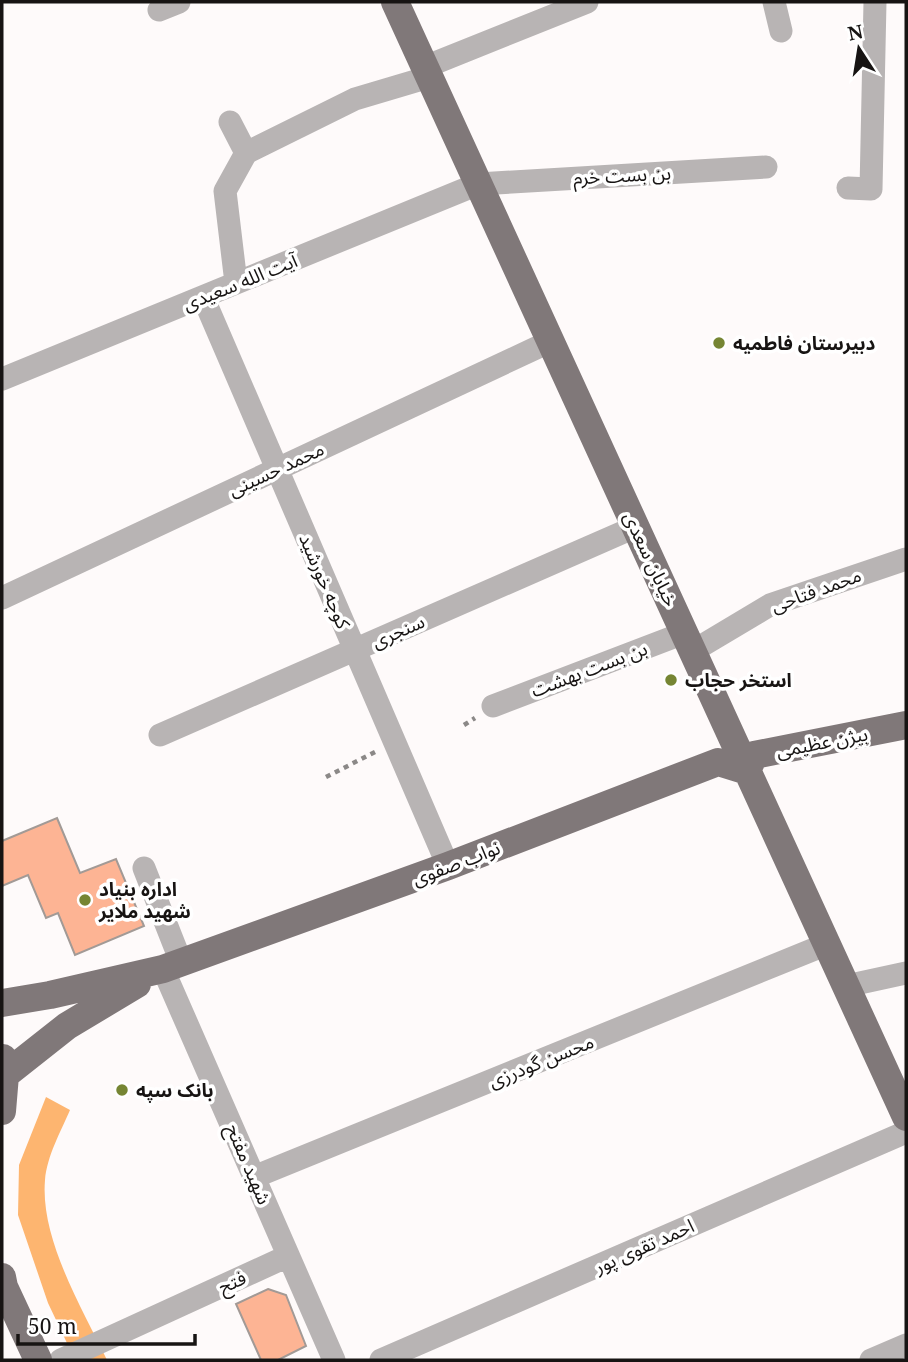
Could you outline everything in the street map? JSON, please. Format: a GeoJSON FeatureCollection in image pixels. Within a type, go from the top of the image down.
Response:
{"type":"FeatureCollection","features":[{"type":"Feature","properties":{"kind":"main road","name":"خیابان سعدی"},"geometry":{"type":"LineString","coordinates":[[395,2],[906,1117]]}},
{"type":"Feature","properties":{"kind":"main road","name":"بیژن عظیمی"},"geometry":{"type":"LineString","coordinates":[[747,771],[754,755],[906,725]]}},
{"type":"Feature","properties":{"kind":"main road","name":"نواب صفوی"},"geometry":{"type":"LineString","coordinates":[[172,965],[447,866],[718,762],[747,771]]}},
{"type":"Feature","properties":{"kind":"main road"},"geometry":{"type":"LineString","coordinates":[[2,1003],[50,995],[172,965]]}},
{"type":"Feature","properties":{"kind":"main road"},"geometry":{"type":"LineString","coordinates":[[2,1111],[4,1064],[172,965]]}},
{"type":"Feature","properties":{"kind":"main road"},"geometry":{"type":"LineString","coordinates":[[2,1277],[4,1287],[38,1360]]}},
{"type":"Feature","properties":{"kind":"street"},"geometry":{"type":"LineString","coordinates":[[236,283],[225,191],[246,153],[355,99],[427,72],[587,2]]}},
{"type":"Feature","properties":{"kind":"street"},"geometry":{"type":"LineString","coordinates":[[774,2],[781,31]]}},
{"type":"Feature","properties":{"kind":"street"},"geometry":{"type":"LineString","coordinates":[[848,188],[871,189],[875,2]]}},
{"type":"Feature","properties":{"kind":"street"},"geometry":{"type":"LineString","coordinates":[[230,121],[246,153]]}},
{"type":"Feature","properties":{"kind":"street","name":"بن بست خرم"},"geometry":{"type":"LineString","coordinates":[[478,184],[766,167]]}},
{"type":"Feature","properties":{"kind":"street","name":"آیت الله سعیدی"},"geometry":{"type":"LineString","coordinates":[[2,379],[478,184]]}},
{"type":"Feature","properties":{"kind":"street","name":"کوچه خورشید"},"geometry":{"type":"LineString","coordinates":[[203,297],[447,866]]}},
{"type":"Feature","properties":{"kind":"street","name":"محمد حسینی"},"geometry":{"type":"LineString","coordinates":[[2,598],[551,341]]}},
{"type":"Feature","properties":{"kind":"street","name":"سنجری"},"geometry":{"type":"LineString","coordinates":[[160,735],[635,527]]}},
{"type":"Feature","properties":{"kind":"street","name":"محمد فتاحی"},"geometry":{"type":"LineString","coordinates":[[688,642],[770,604],[906,559]]}},
{"type":"Feature","properties":{"kind":"street","name":"بن بست بهشت"},"geometry":{"type":"LineString","coordinates":[[493,706],[688,642]]}},
{"type":"Feature","properties":{"kind":"street","name":"شهید مفتح"},"geometry":{"type":"LineString","coordinates":[[144,868],[172,965],[254,1177],[334,1360]]}},
{"type":"Feature","properties":{"kind":"street","name":"محسن گودرزی"},"geometry":{"type":"LineString","coordinates":[[254,1177],[827,944]]}},
{"type":"Feature","properties":{"kind":"street"},"geometry":{"type":"LineString","coordinates":[[846,986],[906,973]]}},
{"type":"Feature","properties":{"kind":"street","name":"احمد تقوی پور"},"geometry":{"type":"LineString","coordinates":[[382,1360],[906,1132]]}},
{"type":"Feature","properties":{"kind":"street","name":"فتح"},"geometry":{"type":"LineString","coordinates":[[61,1360],[288,1256]]}},
{"type":"Feature","properties":{"kind":"street"},"geometry":{"type":"LineString","coordinates":[[871,1360],[906,1345]]}},
{"type":"Feature","properties":{"kind":"path"},"geometry":{"type":"LineString","coordinates":[[327,777],[394,741]]}},
{"type":"Feature","properties":{"kind":"shaded area"},"geometry":{"type":"Polygon","coordinates":[[[46,1097],[70,1110],[46,1171],[45,1203],[49,1226],[65,1273],[107,1360],[75,1360],[48,1303],[18,1215],[19,1165],[46,1097]]]}},
{"type":"Feature","properties":{"kind":"building","name":"اداره بنیاد شهید ملایر"},"geometry":{"type":"Polygon","coordinates":[[[57,818],[80,873],[116,859],[144,926],[75,955],[58,913],[46,918],[28,875],[2,886],[2,841],[57,818]]]}},
{"type":"Feature","properties":{"kind":"building"},"geometry":{"type":"Polygon","coordinates":[[[268,1289],[286,1295],[306,1346],[278,1360],[261,1360],[236,1304],[268,1289]]]}},
{"type":"Feature","properties":{"kind":"place","name":"دبیرستان فاطمیه"},"geometry":{"type":"Point","coordinates":[719,343]}},
{"type":"Feature","properties":{"kind":"place","name":"استخر حجاب"},"geometry":{"type":"Point","coordinates":[671,680]}},
{"type":"Feature","properties":{"kind":"place","name":"اداره بنیاد شهید ملایر"},"geometry":{"type":"Point","coordinates":[85,900]}},
{"type":"Feature","properties":{"kind":"place","name":"بانک سپه"},"geometry":{"type":"Point","coordinates":[122,1090]}}]}
